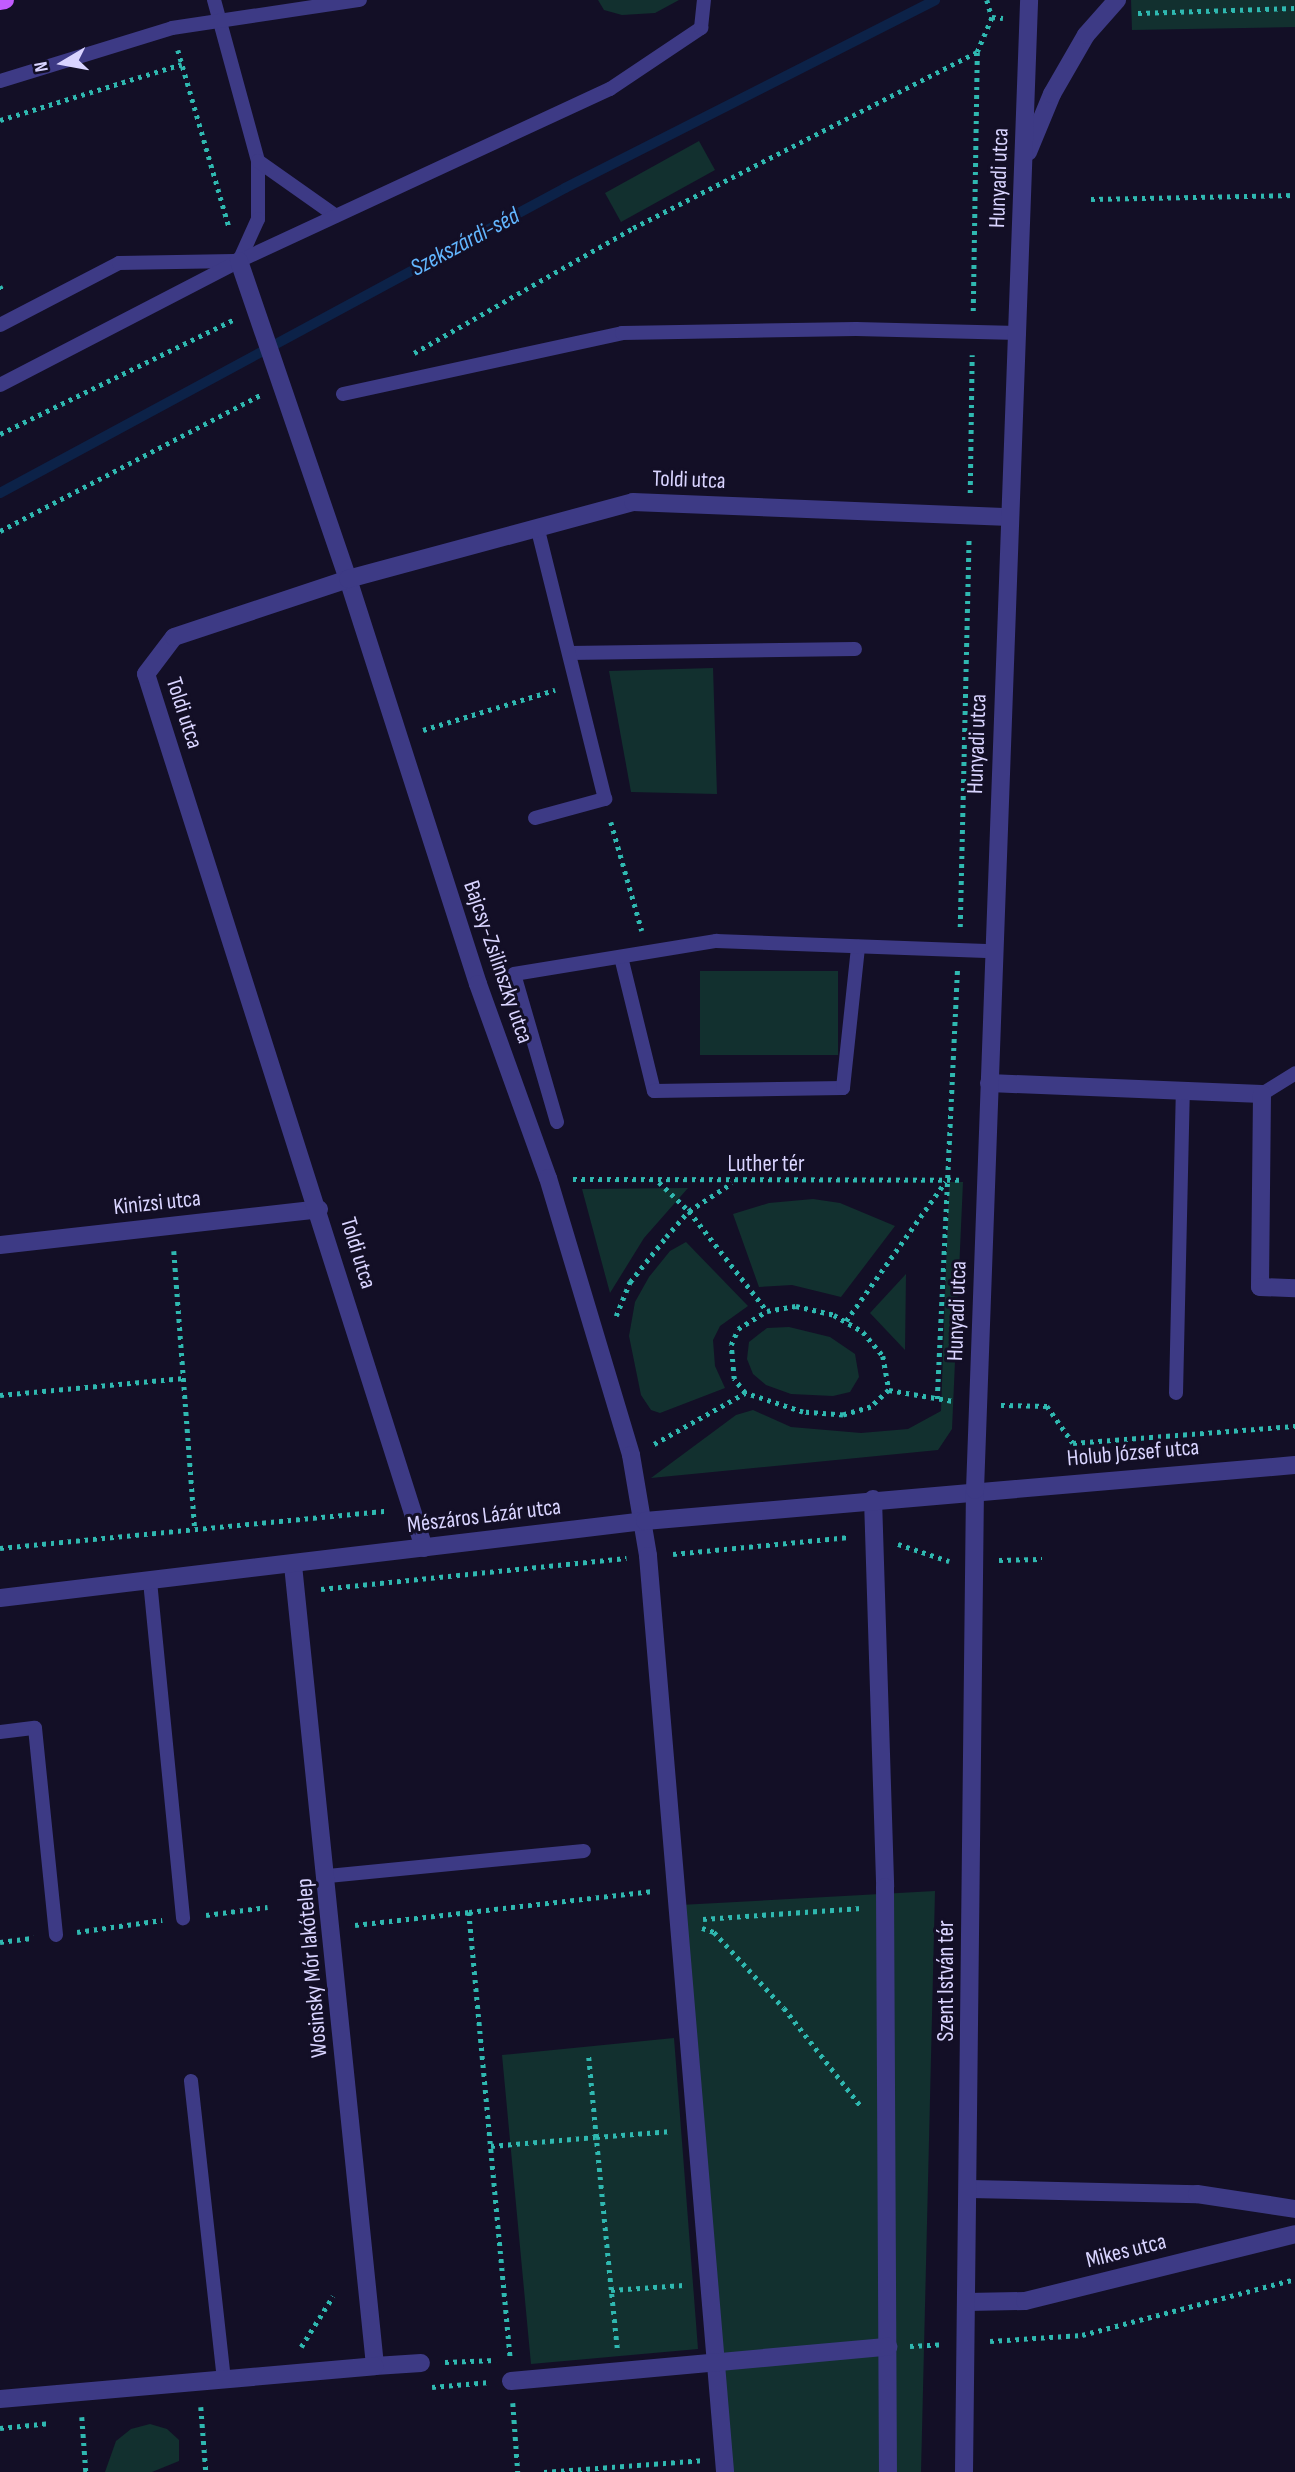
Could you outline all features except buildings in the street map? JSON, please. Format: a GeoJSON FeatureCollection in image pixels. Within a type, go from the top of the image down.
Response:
{"type":"FeatureCollection","features":[{"type":"Feature","properties":{"kind":"main road"},"geometry":{"type":"LineString","coordinates":[[0,1],[5,0]]}},
{"type":"Feature","properties":{"kind":"street","name":"Hunyadi utca"},"geometry":{"type":"LineString","coordinates":[[975,1490],[1029,0]]}},
{"type":"Feature","properties":{"kind":"street"},"geometry":{"type":"LineString","coordinates":[[1024,161],[1052,94],[1086,35],[1122,7]]}},
{"type":"Feature","properties":{"kind":"street","name":"Bajcsy-Zsilinszky utca"},"geometry":{"type":"LineString","coordinates":[[239,261],[348,579],[478,984],[548,1178],[631,1455],[645,1521]]}},
{"type":"Feature","properties":{"kind":"street","name":"Toldi utca"},"geometry":{"type":"LineString","coordinates":[[424,1548],[146,674],[174,637],[348,579],[633,502],[1010,517]]}},
{"type":"Feature","properties":{"kind":"street"},"geometry":{"type":"LineString","coordinates":[[989,1083],[1262,1094],[1260,1287],[1295,1288]]}},
{"type":"Feature","properties":{"kind":"street","name":"Kinizsi utca"},"geometry":{"type":"LineString","coordinates":[[0,1245],[318,1209]]}},
{"type":"Feature","properties":{"kind":"street","name":"Holub József utca"},"geometry":{"type":"LineString","coordinates":[[975,1490],[1295,1465]]}},
{"type":"Feature","properties":{"kind":"street","name":"Mészáros Lázár utca"},"geometry":{"type":"LineString","coordinates":[[0,1598],[645,1521],[975,1490]]}},
{"type":"Feature","properties":{"kind":"street","name":"Szent István tér"},"geometry":{"type":"LineString","coordinates":[[964,2472],[970,2189],[975,1490]]}},
{"type":"Feature","properties":{"kind":"street"},"geometry":{"type":"LineString","coordinates":[[873,1499],[885,1906],[888,2472]]}},
{"type":"Feature","properties":{"kind":"street"},"geometry":{"type":"LineString","coordinates":[[645,1521],[681,1921],[724,2465]]}},
{"type":"Feature","properties":{"kind":"street","name":"Wosinsky Mór lakótelep"},"geometry":{"type":"LineString","coordinates":[[293,1565],[328,1876],[374,2367]]}},
{"type":"Feature","properties":{"kind":"street"},"geometry":{"type":"LineString","coordinates":[[970,2189],[1197,2194],[1295,2209]]}},
{"type":"Feature","properties":{"kind":"street","name":"Mikes utca"},"geometry":{"type":"LineString","coordinates":[[967,2302],[1025,2301],[1295,2234]]}},
{"type":"Feature","properties":{"kind":"street"},"geometry":{"type":"LineString","coordinates":[[511,2381],[888,2347]]}},
{"type":"Feature","properties":{"kind":"street"},"geometry":{"type":"LineString","coordinates":[[0,2399],[421,2363]]}},
{"type":"Feature","properties":{"kind":"lane"},"geometry":{"type":"LineString","coordinates":[[214,0],[258,161],[258,219],[239,261]]}},
{"type":"Feature","properties":{"kind":"lane"},"geometry":{"type":"LineString","coordinates":[[0,81],[172,28],[360,0]]}},
{"type":"Feature","properties":{"kind":"lane"},"geometry":{"type":"LineString","coordinates":[[0,385],[239,261],[610,89],[701,28],[704,0]]}},
{"type":"Feature","properties":{"kind":"lane"},"geometry":{"type":"LineString","coordinates":[[258,161],[336,216]]}},
{"type":"Feature","properties":{"kind":"lane"},"geometry":{"type":"LineString","coordinates":[[0,325],[119,263],[239,261]]}},
{"type":"Feature","properties":{"kind":"lane"},"geometry":{"type":"LineString","coordinates":[[343,394],[622,332],[1019,332]]}},
{"type":"Feature","properties":{"kind":"lane"},"geometry":{"type":"LineString","coordinates":[[535,818],[605,799],[537,527]]}},
{"type":"Feature","properties":{"kind":"lane"},"geometry":{"type":"LineString","coordinates":[[569,653],[855,649]]}},
{"type":"Feature","properties":{"kind":"lane"},"geometry":{"type":"LineString","coordinates":[[556,1122],[514,974],[716,941],[993,951]]}},
{"type":"Feature","properties":{"kind":"lane"},"geometry":{"type":"LineString","coordinates":[[621,957],[654,1091],[843,1088],[858,947]]}},
{"type":"Feature","properties":{"kind":"lane"},"geometry":{"type":"LineString","coordinates":[[1262,1094],[1295,1073]]}},
{"type":"Feature","properties":{"kind":"lane"},"geometry":{"type":"LineString","coordinates":[[1176,1393],[1182,1091]]}},
{"type":"Feature","properties":{"kind":"lane"},"geometry":{"type":"LineString","coordinates":[[150,1581],[183,1918]]}},
{"type":"Feature","properties":{"kind":"lane"},"geometry":{"type":"LineString","coordinates":[[0,1732],[35,1728],[56,1935]]}},
{"type":"Feature","properties":{"kind":"lane"},"geometry":{"type":"LineString","coordinates":[[328,1876],[584,1851]]}},
{"type":"Feature","properties":{"kind":"lane"},"geometry":{"type":"LineString","coordinates":[[191,2081],[224,2379]]}},
{"type":"Feature","properties":{"kind":"path"},"geometry":{"type":"LineString","coordinates":[[937,1399],[965,825],[977,52],[992,17],[987,0]]}},
{"type":"Feature","properties":{"kind":"path"},"geometry":{"type":"LineString","coordinates":[[1122,7],[1295,8]]}},
{"type":"Feature","properties":{"kind":"path"},"geometry":{"type":"LineString","coordinates":[[992,17],[1028,20]]}},
{"type":"Feature","properties":{"kind":"path"},"geometry":{"type":"LineString","coordinates":[[403,359],[633,228],[977,52]]}},
{"type":"Feature","properties":{"kind":"path"},"geometry":{"type":"LineString","coordinates":[[0,120],[182,64],[239,261]]}},
{"type":"Feature","properties":{"kind":"path"},"geometry":{"type":"LineString","coordinates":[[1091,199],[1295,195]]}},
{"type":"Feature","properties":{"kind":"path"},"geometry":{"type":"LineString","coordinates":[[0,434],[256,309]]}},
{"type":"Feature","properties":{"kind":"path"},"geometry":{"type":"LineString","coordinates":[[0,531],[282,383]]}},
{"type":"Feature","properties":{"kind":"path"},"geometry":{"type":"LineString","coordinates":[[399,737],[577,683]]}},
{"type":"Feature","properties":{"kind":"path"},"geometry":{"type":"LineString","coordinates":[[605,799],[648,952]]}},
{"type":"Feature","properties":{"kind":"path","name":"Luther tér"},"geometry":{"type":"LineString","coordinates":[[548,1178],[733,1182],[985,1179]]}},
{"type":"Feature","properties":{"kind":"path"},"geometry":{"type":"LineString","coordinates":[[846,1321],[947,1180]]}},
{"type":"Feature","properties":{"kind":"path"},"geometry":{"type":"LineString","coordinates":[[658,1181],[689,1212],[767,1311]]}},
{"type":"Feature","properties":{"kind":"path"},"geometry":{"type":"LineString","coordinates":[[603,1359],[630,1282],[689,1212],[733,1182]]}},
{"type":"Feature","properties":{"kind":"path"},"geometry":{"type":"LineString","coordinates":[[172,1226],[195,1530]]}},
{"type":"Feature","properties":{"kind":"path"},"geometry":{"type":"LineString","coordinates":[[796,1306],[846,1321],[863,1332],[883,1356],[889,1390],[871,1407],[843,1415],[803,1412],[745,1393],[734,1379],[731,1345],[745,1323],[767,1311],[796,1306]]}},
{"type":"Feature","properties":{"kind":"path"},"geometry":{"type":"LineString","coordinates":[[0,1395],[184,1378]]}},
{"type":"Feature","properties":{"kind":"path"},"geometry":{"type":"LineString","coordinates":[[889,1390],[979,1404],[1047,1406],[1073,1443],[1295,1426]]}},
{"type":"Feature","properties":{"kind":"path"},"geometry":{"type":"LineString","coordinates":[[631,1455],[688,1429],[745,1393]]}},
{"type":"Feature","properties":{"kind":"path"},"geometry":{"type":"LineString","coordinates":[[0,1548],[411,1508]]}},
{"type":"Feature","properties":{"kind":"path"},"geometry":{"type":"LineString","coordinates":[[296,1592],[874,1535]]}},
{"type":"Feature","properties":{"kind":"path"},"geometry":{"type":"LineString","coordinates":[[333,1928],[678,1888]]}},
{"type":"Feature","properties":{"kind":"path"},"geometry":{"type":"LineString","coordinates":[[681,1921],[885,1906]]}},
{"type":"Feature","properties":{"kind":"path"},"geometry":{"type":"LineString","coordinates":[[0,1942],[267,1907]]}},
{"type":"Feature","properties":{"kind":"path"},"geometry":{"type":"LineString","coordinates":[[421,2363],[510,2360],[469,1912]]}},
{"type":"Feature","properties":{"kind":"path"},"geometry":{"type":"LineString","coordinates":[[681,1921],[714,1932],[783,2008],[887,2136]]}},
{"type":"Feature","properties":{"kind":"path"},"geometry":{"type":"LineString","coordinates":[[588,2053],[619,2371]]}},
{"type":"Feature","properties":{"kind":"path"},"geometry":{"type":"LineString","coordinates":[[491,2146],[697,2129]]}},
{"type":"Feature","properties":{"kind":"path"},"geometry":{"type":"LineString","coordinates":[[888,2347],[1082,2335],[1295,2279]]}},
{"type":"Feature","properties":{"kind":"path"},"geometry":{"type":"LineString","coordinates":[[611,2290],[710,2283]]}},
{"type":"Feature","properties":{"kind":"path"},"geometry":{"type":"LineString","coordinates":[[511,2381],[518,2472]]}},
{"type":"Feature","properties":{"kind":"path"},"geometry":{"type":"LineString","coordinates":[[80,2392],[86,2472]]}},
{"type":"Feature","properties":{"kind":"path"},"geometry":{"type":"LineString","coordinates":[[201,2405],[206,2472]]}},
{"type":"Feature","properties":{"kind":"path"},"geometry":{"type":"LineString","coordinates":[[544,2472],[724,2465]]}},
{"type":"Feature","properties":{"kind":"green space"},"geometry":{"type":"Polygon","coordinates":[[[598,0],[679,0],[655,13],[622,15],[604,10],[598,0]]]}},
{"type":"Feature","properties":{"kind":"green space"},"geometry":{"type":"Polygon","coordinates":[[[1131,0],[1295,0],[1295,27],[1132,30],[1131,0]]]}},
{"type":"Feature","properties":{"kind":"green space"},"geometry":{"type":"Polygon","coordinates":[[[699,141],[715,170],[621,222],[605,193],[699,141]]]}},
{"type":"Feature","properties":{"kind":"green space"},"geometry":{"type":"Polygon","coordinates":[[[713,668],[717,794],[631,792],[609,671],[713,668]]]}},
{"type":"Feature","properties":{"kind":"green space"},"geometry":{"type":"Polygon","coordinates":[[[700,971],[838,971],[838,1055],[700,1055],[700,971]]]}},
{"type":"Feature","properties":{"kind":"green space"},"geometry":{"type":"Polygon","coordinates":[[[949,1182],[963,1182],[952,1429],[938,1450],[651,1478],[736,1415],[753,1410],[791,1427],[861,1433],[908,1429],[941,1411],[949,1182]]]}},
{"type":"Feature","properties":{"kind":"green space"},"geometry":{"type":"Polygon","coordinates":[[[688,1188],[644,1238],[610,1293],[582,1189],[688,1188]]]}},
{"type":"Feature","properties":{"kind":"green space"},"geometry":{"type":"Polygon","coordinates":[[[813,1199],[840,1203],[895,1226],[841,1297],[792,1285],[759,1287],[733,1214],[769,1203],[813,1199]]]}},
{"type":"Feature","properties":{"kind":"green space"},"geometry":{"type":"Polygon","coordinates":[[[686,1242],[748,1306],[720,1326],[713,1340],[715,1366],[725,1388],[660,1413],[651,1410],[641,1395],[629,1336],[635,1302],[649,1277],[670,1251],[686,1242]]]}},
{"type":"Feature","properties":{"kind":"green space"},"geometry":{"type":"Polygon","coordinates":[[[906,1274],[905,1350],[870,1313],[906,1274]]]}},
{"type":"Feature","properties":{"kind":"green space"},"geometry":{"type":"Polygon","coordinates":[[[789,1327],[830,1337],[855,1354],[859,1377],[850,1392],[833,1396],[791,1394],[766,1385],[753,1374],[747,1359],[749,1342],[767,1328],[789,1327]]]}},
{"type":"Feature","properties":{"kind":"green space"},"geometry":{"type":"Polygon","coordinates":[[[935,1891],[921,2472],[725,2472],[680,1905],[935,1891]]]}},
{"type":"Feature","properties":{"kind":"green space"},"geometry":{"type":"Polygon","coordinates":[[[674,2038],[698,2349],[531,2364],[502,2055],[674,2038]]]}},
{"type":"Feature","properties":{"kind":"green space"},"geometry":{"type":"Polygon","coordinates":[[[150,2424],[167,2429],[179,2440],[179,2461],[152,2472],[105,2472],[116,2441],[131,2429],[150,2424]]]}},
{"type":"Feature","properties":{"kind":"waterway","name":"Szekszárdi-séd"},"geometry":{"type":"LineString","coordinates":[[0,493],[565,188],[935,0]]}}]}
